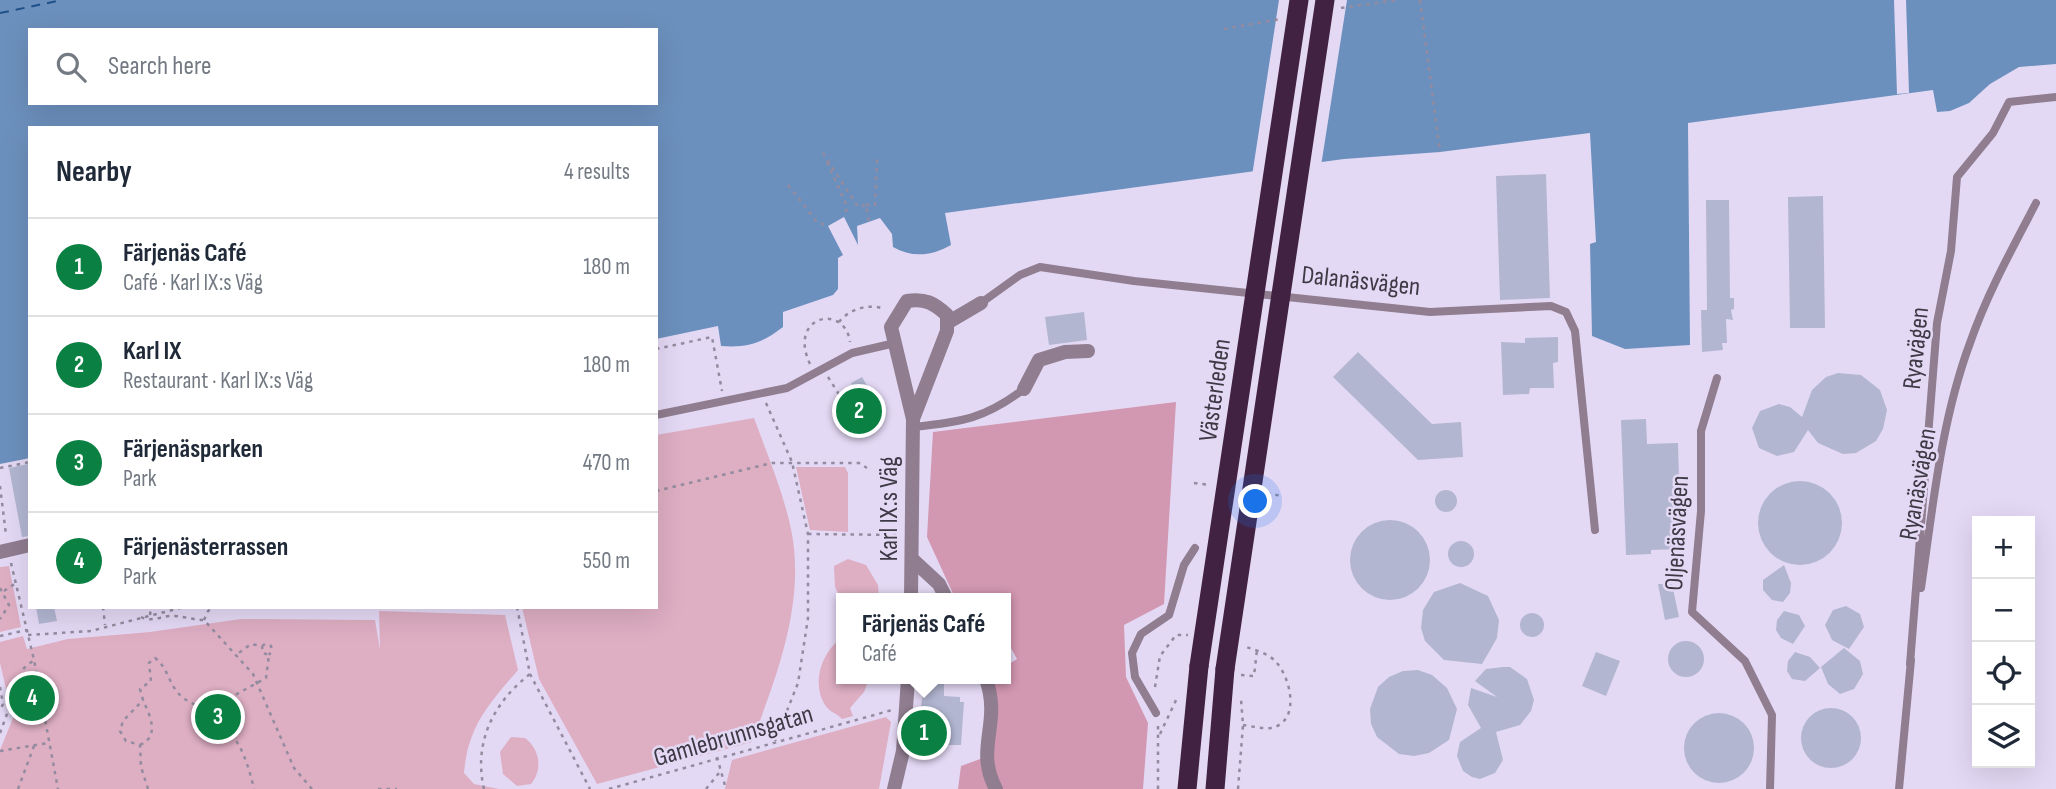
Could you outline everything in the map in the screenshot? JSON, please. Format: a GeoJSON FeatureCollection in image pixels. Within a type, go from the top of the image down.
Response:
{"type":"FeatureCollection","features":[{"type":"Feature","properties":{"kind":"highway","name":"Västerleden"},"geometry":{"type":"LineString","coordinates":[[1187,789],[1199,666],[1299,0]]}},
{"type":"Feature","properties":{"kind":"highway","name":"Västerleden"},"geometry":{"type":"LineString","coordinates":[[1215,789],[1325,0]]}},
{"type":"Feature","properties":{"kind":"street"},"geometry":{"type":"LineString","coordinates":[[897,315],[907,301],[921,298],[936,304],[947,315],[947,323]]}},
{"type":"Feature","properties":{"kind":"street","name":"Dalanäsvägen"},"geometry":{"type":"LineString","coordinates":[[947,323],[981,303]]}},
{"type":"Feature","properties":{"kind":"street","name":"Karl IX:s Väg"},"geometry":{"type":"LineString","coordinates":[[897,315],[891,327],[913,423],[914,535],[911,593]]}},
{"type":"Feature","properties":{"kind":"street","name":"Karl IX:s Väg"},"geometry":{"type":"LineString","coordinates":[[913,423],[947,331],[947,323]]}},
{"type":"Feature","properties":{"kind":"street"},"geometry":{"type":"LineString","coordinates":[[1024,390],[1040,360],[1065,352],[1088,351]]}},
{"type":"Feature","properties":{"kind":"street"},"geometry":{"type":"LineString","coordinates":[[5,547],[28,545]]}},
{"type":"Feature","properties":{"kind":"street"},"geometry":{"type":"LineString","coordinates":[[913,560],[939,584],[944,593]]}},
{"type":"Feature","properties":{"kind":"street"},"geometry":{"type":"LineString","coordinates":[[894,789],[903,751],[908,684]]}},
{"type":"Feature","properties":{"kind":"street"},"geometry":{"type":"LineString","coordinates":[[987,684],[993,717],[985,763],[996,789]]}},
{"type":"Feature","properties":{"kind":"lane","name":"Ryavägen"},"geometry":{"type":"LineString","coordinates":[[1910,664],[1937,323],[1951,251],[1957,177],[1993,133],[2009,102],[2056,97]]}},
{"type":"Feature","properties":{"kind":"lane","name":"Ryanäsvägen"},"geometry":{"type":"LineString","coordinates":[[1899,789],[1910,664],[1940,452],[1969,345],[1992,287],[2036,203]]}},
{"type":"Feature","properties":{"kind":"lane","name":"Dalanäsvägen"},"geometry":{"type":"LineString","coordinates":[[981,303],[1020,275],[1040,267],[1134,281],[1430,312],[1551,306],[1566,312],[1575,331],[1595,530]]}},
{"type":"Feature","properties":{"kind":"lane"},"geometry":{"type":"LineString","coordinates":[[658,415],[787,388],[852,353],[895,342]]}},
{"type":"Feature","properties":{"kind":"lane","name":"Oljenäsvägen"},"geometry":{"type":"LineString","coordinates":[[1717,378],[1701,431],[1701,511],[1692,612],[1745,661],[1772,715],[1770,789]]}},
{"type":"Feature","properties":{"kind":"lane"},"geometry":{"type":"LineString","coordinates":[[913,423],[957,422],[984,415],[1024,390]]}},
{"type":"Feature","properties":{"kind":"lane"},"geometry":{"type":"LineString","coordinates":[[1156,713],[1138,684],[1132,653],[1142,634],[1169,615],[1184,565],[1195,548]]}},
{"type":"Feature","properties":{"kind":"path"},"geometry":{"type":"LineString","coordinates":[[1420,0],[1440,152]]}},
{"type":"Feature","properties":{"kind":"path"},"geometry":{"type":"LineString","coordinates":[[845,217],[848,206],[822,153],[859,207],[875,205],[877,158]]}},
{"type":"Feature","properties":{"kind":"path"},"geometry":{"type":"LineString","coordinates":[[788,185],[817,222],[828,226]]}},
{"type":"Feature","properties":{"kind":"path"},"geometry":{"type":"LineString","coordinates":[[866,205],[869,222]]}},
{"type":"Feature","properties":{"kind":"path"},"geometry":{"type":"LineString","coordinates":[[839,322],[846,313],[875,305],[897,315]]}},
{"type":"Feature","properties":{"kind":"path"},"geometry":{"type":"LineString","coordinates":[[816,372],[803,345],[804,333],[813,322],[828,318],[839,322],[849,331],[852,353]]}},
{"type":"Feature","properties":{"kind":"path"},"geometry":{"type":"LineString","coordinates":[[658,349],[712,337],[724,401]]}},
{"type":"Feature","properties":{"kind":"path"},"geometry":{"type":"LineString","coordinates":[[831,380],[842,399]]}},
{"type":"Feature","properties":{"kind":"path"},"geometry":{"type":"LineString","coordinates":[[762,394],[792,462],[808,534],[808,618],[798,682],[775,741]]}},
{"type":"Feature","properties":{"kind":"path"},"geometry":{"type":"LineString","coordinates":[[0,468],[28,462]]}},
{"type":"Feature","properties":{"kind":"path"},"geometry":{"type":"LineString","coordinates":[[658,491],[772,463],[859,463],[867,468]]}},
{"type":"Feature","properties":{"kind":"path"},"geometry":{"type":"LineString","coordinates":[[1194,483],[1210,485]]}},
{"type":"Feature","properties":{"kind":"path"},"geometry":{"type":"LineString","coordinates":[[0,486],[5,547],[34,660],[58,789]]}},
{"type":"Feature","properties":{"kind":"path"},"geometry":{"type":"LineString","coordinates":[[1268,493],[1282,496]]}},
{"type":"Feature","properties":{"kind":"path"},"geometry":{"type":"LineString","coordinates":[[867,528],[867,534]]}},
{"type":"Feature","properties":{"kind":"path"},"geometry":{"type":"LineString","coordinates":[[808,534],[914,535]]}},
{"type":"Feature","properties":{"kind":"path"},"geometry":{"type":"LineString","coordinates":[[4,591],[16,583]]}},
{"type":"Feature","properties":{"kind":"path"},"geometry":{"type":"LineString","coordinates":[[0,588],[4,591],[9,609],[0,619]]}},
{"type":"Feature","properties":{"kind":"path"},"geometry":{"type":"LineString","coordinates":[[103,609],[105,625]]}},
{"type":"Feature","properties":{"kind":"path"},"geometry":{"type":"LineString","coordinates":[[150,615],[151,609]]}},
{"type":"Feature","properties":{"kind":"path"},"geometry":{"type":"LineString","coordinates":[[28,635],[91,631],[105,625],[176,609]]}},
{"type":"Feature","properties":{"kind":"path"},"geometry":{"type":"LineString","coordinates":[[204,620],[212,609]]}},
{"type":"Feature","properties":{"kind":"path"},"geometry":{"type":"LineString","coordinates":[[517,609],[530,674],[590,789]]}},
{"type":"Feature","properties":{"kind":"path"},"geometry":{"type":"LineString","coordinates":[[141,617],[148,620],[173,615],[188,620],[204,620],[236,654],[258,683],[294,768],[312,789]]}},
{"type":"Feature","properties":{"kind":"path"},"geometry":{"type":"LineString","coordinates":[[0,636],[27,630]]}},
{"type":"Feature","properties":{"kind":"path"},"geometry":{"type":"LineString","coordinates":[[206,710],[266,678],[271,646],[265,643],[262,646],[251,644],[236,654]]}},
{"type":"Feature","properties":{"kind":"path"},"geometry":{"type":"LineString","coordinates":[[262,646],[263,653],[269,655]]}},
{"type":"Feature","properties":{"kind":"path"},"geometry":{"type":"LineString","coordinates":[[1232,672],[1254,676],[1257,650]]}},
{"type":"Feature","properties":{"kind":"path"},"geometry":{"type":"LineString","coordinates":[[143,700],[139,701],[136,710],[120,726],[126,741],[139,744],[146,742],[152,732],[150,710],[140,689],[151,681],[149,663],[155,659],[161,663],[172,687],[180,696],[223,722],[244,748],[254,789]]}},
{"type":"Feature","properties":{"kind":"path"},"geometry":{"type":"LineString","coordinates":[[0,733],[24,668],[34,660]]}},
{"type":"Feature","properties":{"kind":"path"},"geometry":{"type":"LineString","coordinates":[[484,789],[481,760],[494,709],[530,674]]}},
{"type":"Feature","properties":{"kind":"path"},"geometry":{"type":"LineString","coordinates":[[1158,789],[1160,734],[1180,686]]}},
{"type":"Feature","properties":{"kind":"path"},"geometry":{"type":"LineString","coordinates":[[0,687],[3,704],[0,710]]}},
{"type":"Feature","properties":{"kind":"path","name":"Gamlebrunnsgatan"},"geometry":{"type":"LineString","coordinates":[[609,789],[775,741],[907,708]]}},
{"type":"Feature","properties":{"kind":"path"},"geometry":{"type":"LineString","coordinates":[[1238,789],[1243,725]]}},
{"type":"Feature","properties":{"kind":"path"},"geometry":{"type":"LineString","coordinates":[[0,751],[49,743]]}},
{"type":"Feature","properties":{"kind":"path"},"geometry":{"type":"LineString","coordinates":[[139,744],[141,767],[148,789]]}},
{"type":"Feature","properties":{"kind":"path"},"geometry":{"type":"LineString","coordinates":[[18,789],[35,745]]}},
{"type":"Feature","properties":{"kind":"path"},"geometry":{"type":"LineString","coordinates":[[717,757],[719,773],[726,789]]}},
{"type":"Feature","properties":{"kind":"path"},"geometry":{"type":"LineString","coordinates":[[706,789],[719,773]]}},
{"type":"Feature","properties":{"kind":"path"},"geometry":{"type":"LineString","coordinates":[[638,781],[640,787]]}},
{"type":"Feature","properties":{"kind":"path"},"geometry":{"type":"LineString","coordinates":[[378,789],[397,789]]}},
{"type":"Feature","properties":{"kind":"shaded area"},"geometry":{"type":"Polygon","coordinates":[[[1176,402],[1164,604],[1124,625],[1126,677],[1148,723],[1143,789],[958,789],[961,766],[994,754],[995,684],[1011,684],[1011,663],[1017,659],[1011,648],[1011,593],[953,593],[927,537],[933,432],[1176,402]]]}},
{"type":"Feature","properties":{"kind":"shaded area"},"geometry":{"type":"Polygon","coordinates":[[[754,418],[791,529],[795,556],[792,611],[771,691],[752,742],[597,784],[539,679],[522,609],[658,609],[658,435],[754,418]]]}},
{"type":"Feature","properties":{"kind":"shaded area"},"geometry":{"type":"Polygon","coordinates":[[[796,467],[845,467],[848,473],[848,532],[810,530],[796,467]]]}},
{"type":"Feature","properties":{"kind":"shaded area"},"geometry":{"type":"Polygon","coordinates":[[[848,559],[866,565],[878,585],[879,593],[838,593],[834,566],[848,559]]]}},
{"type":"Feature","properties":{"kind":"shaded area"},"geometry":{"type":"Polygon","coordinates":[[[9,566],[21,627],[0,632],[0,567],[9,566]]]}},
{"type":"Feature","properties":{"kind":"shaded area"},"geometry":{"type":"Polygon","coordinates":[[[379,611],[505,615],[518,670],[489,705],[475,729],[466,756],[464,773],[474,784],[499,789],[0,789],[0,750],[13,718],[0,663],[0,642],[23,636],[27,649],[68,639],[150,632],[241,619],[375,620],[380,650],[379,611]]]}},
{"type":"Feature","properties":{"kind":"shaded area"},"geometry":{"type":"Polygon","coordinates":[[[835,644],[836,684],[867,684],[864,692],[850,708],[853,716],[842,719],[827,707],[819,687],[824,659],[835,644]]]}},
{"type":"Feature","properties":{"kind":"shaded area"},"geometry":{"type":"Polygon","coordinates":[[[886,717],[891,722],[879,789],[725,789],[732,760],[886,717]]]}},
{"type":"Feature","properties":{"kind":"shaded area"},"geometry":{"type":"Polygon","coordinates":[[[511,737],[525,738],[537,754],[537,772],[531,784],[517,786],[503,774],[500,752],[511,737]]]}},
{"type":"Feature","properties":{"kind":"water"},"geometry":{"type":"Polygon","coordinates":[[[0,0],[2056,0],[2056,64],[2019,67],[1990,84],[1969,103],[1950,111],[1937,112],[1933,90],[1688,123],[1690,345],[1625,349],[1592,336],[1590,244],[1596,242],[1590,133],[1440,152],[1344,159],[945,213],[951,245],[922,254],[907,253],[893,247],[892,234],[880,218],[857,226],[858,245],[844,217],[828,226],[843,255],[838,258],[838,289],[833,295],[783,312],[783,327],[761,341],[747,345],[721,346],[718,326],[658,339],[658,126],[28,126],[28,458],[0,464],[0,0]]]}},
{"type":"Feature","properties":{"kind":"pier"},"geometry":{"type":"Polygon","coordinates":[[[1279,0],[1347,0],[1321,166],[1252,176],[1279,0]]]}},
{"type":"Feature","properties":{"kind":"pier"},"geometry":{"type":"Polygon","coordinates":[[[1894,0],[1906,0],[1909,93],[1897,94],[1894,0]]]}},
{"type":"Feature","properties":{"kind":"building"},"geometry":{"type":"Polygon","coordinates":[[[1546,174],[1550,298],[1500,300],[1496,176],[1546,174]]]}},
{"type":"Feature","properties":{"kind":"building"},"geometry":{"type":"Polygon","coordinates":[[[1823,196],[1825,328],[1790,328],[1788,197],[1823,196]]]}},
{"type":"Feature","properties":{"kind":"building"},"geometry":{"type":"Polygon","coordinates":[[[1706,200],[1729,200],[1730,298],[1734,298],[1734,309],[1731,310],[1733,320],[1726,319],[1727,343],[1722,343],[1723,350],[1702,352],[1701,310],[1707,310],[1706,200]]]}},
{"type":"Feature","properties":{"kind":"building"},"geometry":{"type":"Polygon","coordinates":[[[1084,312],[1087,340],[1049,345],[1045,317],[1084,312]]]}},
{"type":"Feature","properties":{"kind":"building"},"geometry":{"type":"Polygon","coordinates":[[[1558,337],[1558,362],[1553,363],[1554,388],[1530,388],[1529,394],[1503,395],[1501,342],[1525,343],[1525,338],[1558,337]]]}},
{"type":"Feature","properties":{"kind":"building"},"geometry":{"type":"Polygon","coordinates":[[[1358,352],[1432,424],[1461,422],[1463,457],[1418,460],[1333,377],[1358,352]]]}},
{"type":"Feature","properties":{"kind":"building"},"geometry":{"type":"Polygon","coordinates":[[[1838,373],[1861,375],[1880,390],[1887,410],[1883,429],[1876,441],[1856,453],[1843,454],[1818,443],[1808,430],[1794,452],[1777,456],[1759,448],[1752,428],[1760,411],[1779,404],[1790,407],[1802,417],[1812,390],[1826,377],[1838,373]]]}},
{"type":"Feature","properties":{"kind":"building"},"geometry":{"type":"Polygon","coordinates":[[[862,377],[883,413],[849,433],[835,409],[859,396],[851,383],[862,377]]]}},
{"type":"Feature","properties":{"kind":"building"},"geometry":{"type":"Polygon","coordinates":[[[1646,419],[1647,444],[1678,443],[1681,549],[1651,550],[1651,554],[1626,555],[1621,420],[1646,419]]]}},
{"type":"Feature","properties":{"kind":"building"},"geometry":{"type":"Polygon","coordinates":[[[28,464],[28,536],[22,537],[9,468],[28,464]]]}},
{"type":"Feature","properties":{"kind":"building"},"geometry":{"type":"Polygon","coordinates":[[[1792,481],[1808,481],[1824,488],[1835,499],[1842,515],[1839,539],[1830,553],[1808,565],[1792,565],[1776,558],[1765,547],[1758,531],[1758,515],[1765,499],[1776,488],[1792,481]]]}},
{"type":"Feature","properties":{"kind":"building"},"geometry":{"type":"Polygon","coordinates":[[[1446,490],[1454,493],[1457,501],[1454,509],[1446,512],[1438,509],[1435,501],[1438,493],[1446,490]]]}},
{"type":"Feature","properties":{"kind":"building"},"geometry":{"type":"Polygon","coordinates":[[[1390,520],[1405,523],[1418,532],[1427,545],[1430,560],[1427,575],[1418,588],[1405,597],[1390,600],[1375,597],[1362,588],[1353,575],[1350,560],[1353,545],[1362,532],[1375,523],[1390,520]]]}},
{"type":"Feature","properties":{"kind":"building"},"geometry":{"type":"Polygon","coordinates":[[[1461,541],[1470,545],[1474,554],[1470,563],[1461,567],[1452,563],[1448,554],[1452,545],[1461,541]]]}},
{"type":"Feature","properties":{"kind":"building"},"geometry":{"type":"Polygon","coordinates":[[[1784,565],[1791,583],[1790,593],[1783,602],[1772,600],[1763,590],[1763,580],[1784,565]]]}},
{"type":"Feature","properties":{"kind":"building"},"geometry":{"type":"Polygon","coordinates":[[[1460,583],[1488,596],[1499,620],[1497,638],[1482,664],[1444,660],[1425,641],[1421,628],[1423,610],[1434,592],[1460,583]]]}},
{"type":"Feature","properties":{"kind":"building"},"geometry":{"type":"Polygon","coordinates":[[[1658,584],[1672,584],[1679,617],[1665,620],[1658,584]]]}},
{"type":"Feature","properties":{"kind":"building"},"geometry":{"type":"Polygon","coordinates":[[[1846,606],[1860,614],[1864,627],[1849,649],[1832,640],[1825,625],[1833,610],[1846,606]]]}},
{"type":"Feature","properties":{"kind":"building"},"geometry":{"type":"Polygon","coordinates":[[[36,609],[54,609],[57,621],[39,624],[36,609]]]}},
{"type":"Feature","properties":{"kind":"building"},"geometry":{"type":"Polygon","coordinates":[[[1784,611],[1799,615],[1805,626],[1793,644],[1781,638],[1776,630],[1777,620],[1784,611]]]}},
{"type":"Feature","properties":{"kind":"building"},"geometry":{"type":"Polygon","coordinates":[[[1532,613],[1543,620],[1544,625],[1537,636],[1532,637],[1521,630],[1520,625],[1527,614],[1532,613]]]}},
{"type":"Feature","properties":{"kind":"building"},"geometry":{"type":"Polygon","coordinates":[[[1686,641],[1698,647],[1704,659],[1698,671],[1686,677],[1674,671],[1668,659],[1674,647],[1686,641]]]}},
{"type":"Feature","properties":{"kind":"building"},"geometry":{"type":"Polygon","coordinates":[[[1844,648],[1860,661],[1863,674],[1854,689],[1840,694],[1828,684],[1821,667],[1844,648]]]}},
{"type":"Feature","properties":{"kind":"building"},"geometry":{"type":"Polygon","coordinates":[[[1596,652],[1620,661],[1606,696],[1582,686],[1596,652]]]}},
{"type":"Feature","properties":{"kind":"building"},"geometry":{"type":"Polygon","coordinates":[[[1795,652],[1810,657],[1820,668],[1805,681],[1792,679],[1787,671],[1788,661],[1795,652]]]}},
{"type":"Feature","properties":{"kind":"building"},"geometry":{"type":"Polygon","coordinates":[[[1510,667],[1527,679],[1534,700],[1531,711],[1520,725],[1496,732],[1503,760],[1495,773],[1480,779],[1463,771],[1457,756],[1460,742],[1481,728],[1468,705],[1471,688],[1497,697],[1475,681],[1486,669],[1510,667]]]}},
{"type":"Feature","properties":{"kind":"building"},"geometry":{"type":"Polygon","coordinates":[[[1418,670],[1432,675],[1447,688],[1457,709],[1449,740],[1429,753],[1414,756],[1399,754],[1377,737],[1371,724],[1370,709],[1378,687],[1389,677],[1403,671],[1418,670]]]}},
{"type":"Feature","properties":{"kind":"building"},"geometry":{"type":"Polygon","coordinates":[[[924,684],[944,684],[944,696],[960,697],[960,702],[964,702],[961,745],[947,745],[947,749],[916,749],[924,684]]]}},
{"type":"Feature","properties":{"kind":"building"},"geometry":{"type":"Polygon","coordinates":[[[1825,708],[1837,708],[1856,721],[1861,738],[1859,750],[1848,763],[1837,768],[1825,768],[1806,755],[1801,744],[1801,732],[1814,713],[1825,708]]]}},
{"type":"Feature","properties":{"kind":"building"},"geometry":{"type":"Polygon","coordinates":[[[1726,713],[1739,719],[1748,728],[1752,734],[1752,762],[1744,773],[1733,781],[1712,783],[1694,773],[1686,762],[1684,741],[1694,723],[1705,715],[1726,713]]]}},
{"type":"Feature","properties":{"kind":"ferry route"},"geometry":{"type":"LineString","coordinates":[[0,13],[62,0]]}},
{"type":"Feature","properties":{"kind":"place","name":"Karl IX"},"geometry":{"type":"Point","coordinates":[859,411]}},
{"type":"Feature","properties":{"kind":"place","name":"Färjenästerrassen"},"geometry":{"type":"Point","coordinates":[32,698]}},
{"type":"Feature","properties":{"kind":"place","name":"Färjenäsparken"},"geometry":{"type":"Point","coordinates":[218,717]}},
{"type":"Feature","properties":{"kind":"place","name":"Färjenäs Café"},"geometry":{"type":"Point","coordinates":[924,733]}}]}
